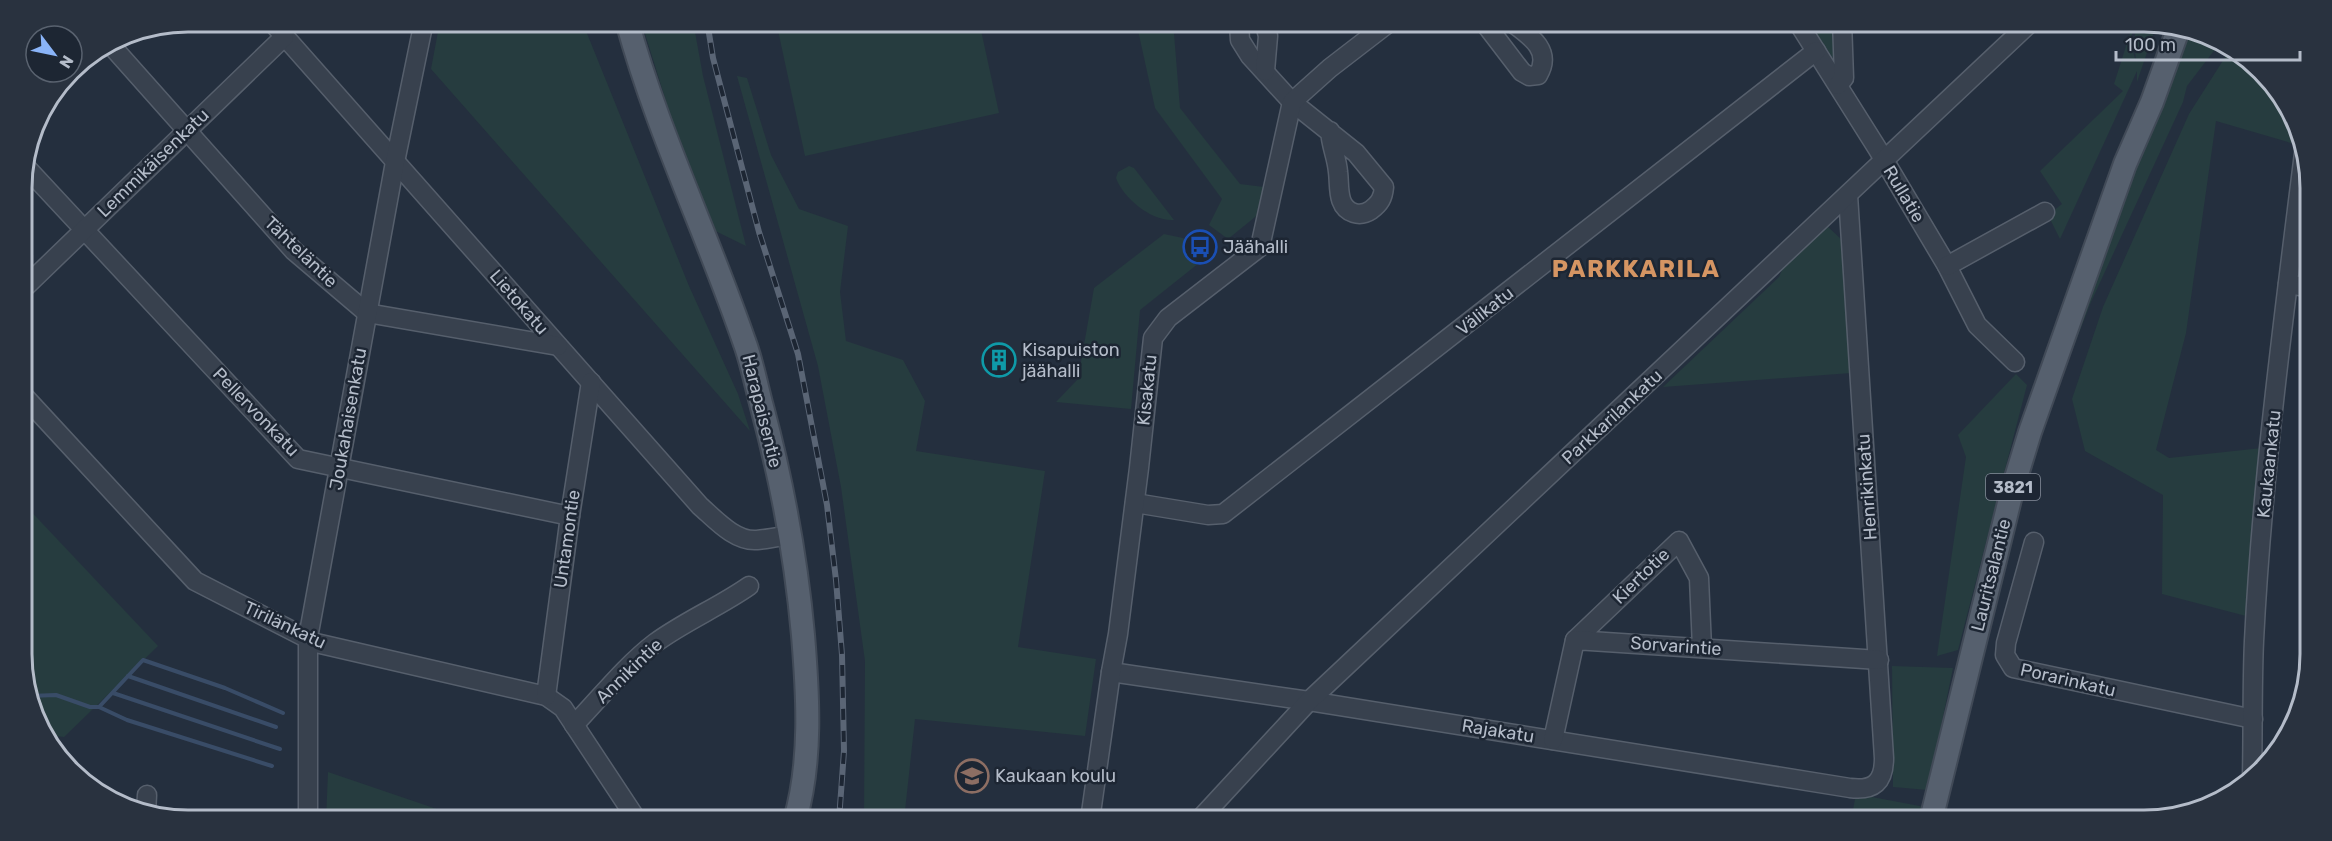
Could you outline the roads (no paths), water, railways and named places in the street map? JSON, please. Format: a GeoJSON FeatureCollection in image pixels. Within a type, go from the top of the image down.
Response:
{"type":"FeatureCollection","features":[{"type":"Feature","properties":{"kind":"main road","name":"Harapaisentie"},"geometry":{"type":"LineString","coordinates":[[630,32],[656,115],[745,342],[772,447],[791,536],[805,661],[806,762],[797,810]]}},
{"type":"Feature","properties":{"kind":"main road","name":"Lauritsalantie"},"geometry":{"type":"LineString","coordinates":[[2125,164],[2138,99],[2160,33]]}},
{"type":"Feature","properties":{"kind":"main road","name":"Lauritsalantie"},"geometry":{"type":"LineString","coordinates":[[1934,809],[2012,491],[2030,432],[2125,164],[2152,102],[2176,35]]}},
{"type":"Feature","properties":{"kind":"street","name":"Lietokatu"},"geometry":{"type":"LineString","coordinates":[[281,32],[700,506],[719,524],[754,540],[791,536]]}},
{"type":"Feature","properties":{"kind":"street","name":"Joukahaisenkatu"},"geometry":{"type":"LineString","coordinates":[[308,810],[308,638],[395,162],[422,32]]}},
{"type":"Feature","properties":{"kind":"street"},"geometry":{"type":"LineString","coordinates":[[1240,32],[1240,40],[1250,56],[1292,102],[1330,131]]}},
{"type":"Feature","properties":{"kind":"street"},"geometry":{"type":"LineString","coordinates":[[1264,71],[1267,32]]}},
{"type":"Feature","properties":{"kind":"street"},"geometry":{"type":"LineString","coordinates":[[1292,102],[1330,68],[1377,32]]}},
{"type":"Feature","properties":{"kind":"street"},"geometry":{"type":"LineString","coordinates":[[1491,32],[1522,72],[1529,76],[1538,75],[1544,60],[1542,52],[1525,32]]}},
{"type":"Feature","properties":{"kind":"street","name":"Rullatie"},"geometry":{"type":"LineString","coordinates":[[1804,32],[1841,82],[1947,266],[1977,325],[2015,362]]}},
{"type":"Feature","properties":{"kind":"street"},"geometry":{"type":"LineString","coordinates":[[1841,82],[1842,32]]}},
{"type":"Feature","properties":{"kind":"street","name":"Parkkarilankatu"},"geometry":{"type":"LineString","coordinates":[[1209,809],[1309,701],[2020,32]]}},
{"type":"Feature","properties":{"kind":"street","name":"Lemmikäisenkatu"},"geometry":{"type":"LineString","coordinates":[[32,280],[284,36]]}},
{"type":"Feature","properties":{"kind":"street","name":"Tähteläntie"},"geometry":{"type":"LineString","coordinates":[[115,50],[294,251],[368,313]]}},
{"type":"Feature","properties":{"kind":"street","name":"Välikatu"},"geometry":{"type":"LineString","coordinates":[[1135,503],[1208,514],[1222,514],[1227,511],[1816,51]]}},
{"type":"Feature","properties":{"kind":"street","name":"Kisakatu"},"geometry":{"type":"LineString","coordinates":[[1091,810],[1135,503],[1152,338],[1168,318],[1260,247],[1292,102]]}},
{"type":"Feature","properties":{"kind":"street","name":"Pellervonkatu"},"geometry":{"type":"LineString","coordinates":[[32,174],[298,459],[570,516]]}},
{"type":"Feature","properties":{"kind":"street","name":"Kaukaankatu"},"geometry":{"type":"LineString","coordinates":[[2252,766],[2254,642],[2260,550],[2300,186]]}},
{"type":"Feature","properties":{"kind":"street","name":"Henrikinkatu"},"geometry":{"type":"LineString","coordinates":[[1848,195],[1879,660],[1884,758],[1881,778]]}},
{"type":"Feature","properties":{"kind":"street"},"geometry":{"type":"LineString","coordinates":[[1947,266],[2044,212]]}},
{"type":"Feature","properties":{"kind":"street"},"geometry":{"type":"LineString","coordinates":[[2288,284],[2300,286]]}},
{"type":"Feature","properties":{"kind":"street"},"geometry":{"type":"LineString","coordinates":[[368,313],[558,346]]}},
{"type":"Feature","properties":{"kind":"street","name":"Untamontie"},"geometry":{"type":"LineString","coordinates":[[546,696],[591,382]]}},
{"type":"Feature","properties":{"kind":"street","name":"Tirilänkatu"},"geometry":{"type":"LineString","coordinates":[[32,406],[195,581],[316,643],[546,696],[563,708],[630,810]]}},
{"type":"Feature","properties":{"kind":"street","name":"Kiertotie"},"geometry":{"type":"LineString","coordinates":[[1575,640],[1679,540],[1699,578],[1702,648]]}},
{"type":"Feature","properties":{"kind":"street","name":"Porarinkatu"},"geometry":{"type":"LineString","coordinates":[[2034,542],[2006,643],[2005,655],[2013,668],[2253,719]]}},
{"type":"Feature","properties":{"kind":"street","name":"Annikintie"},"geometry":{"type":"LineString","coordinates":[[574,725],[653,645],[685,623],[730,600],[749,586]]}},
{"type":"Feature","properties":{"kind":"street"},"geometry":{"type":"LineString","coordinates":[[1553,740],[1575,640]]}},
{"type":"Feature","properties":{"kind":"street","name":"Sorvarintie"},"geometry":{"type":"LineString","coordinates":[[1575,640],[1879,660]]}},
{"type":"Feature","properties":{"kind":"street","name":"Rajakatu"},"geometry":{"type":"LineString","coordinates":[[1111,672],[1309,701],[1858,789],[1869,788],[1881,778]]}},
{"type":"Feature","properties":{"kind":"waterway"},"geometry":{"type":"LineString","coordinates":[[99,707],[143,660],[225,688],[283,713]]}},
{"type":"Feature","properties":{"kind":"waterway"},"geometry":{"type":"LineString","coordinates":[[128,676],[276,727]]}},
{"type":"Feature","properties":{"kind":"waterway"},"geometry":{"type":"LineString","coordinates":[[113,693],[280,749]]}},
{"type":"Feature","properties":{"kind":"waterway"},"geometry":{"type":"LineString","coordinates":[[38,696],[56,695],[90,707],[99,707],[127,720],[272,766]]}},
{"type":"Feature","properties":{"kind":"railway"},"geometry":{"type":"LineString","coordinates":[[709,32],[713,58],[759,232],[798,354],[827,505],[842,655],[844,751],[840,810]]}},
{"type":"Feature","properties":{"kind":"place","name":"Jäähalli"},"geometry":{"type":"Point","coordinates":[1200,247]}},
{"type":"Feature","properties":{"kind":"place","name":"Kisapuiston jäähalli"},"geometry":{"type":"Point","coordinates":[999,360]}},
{"type":"Feature","properties":{"kind":"place","name":"Kaukaan koulu"},"geometry":{"type":"Point","coordinates":[972,776]}},
{"type":"Feature","properties":{"kind":"district","name":"PARKKARILA"},"geometry":{"type":"Point","coordinates":[1636,269]}}]}
